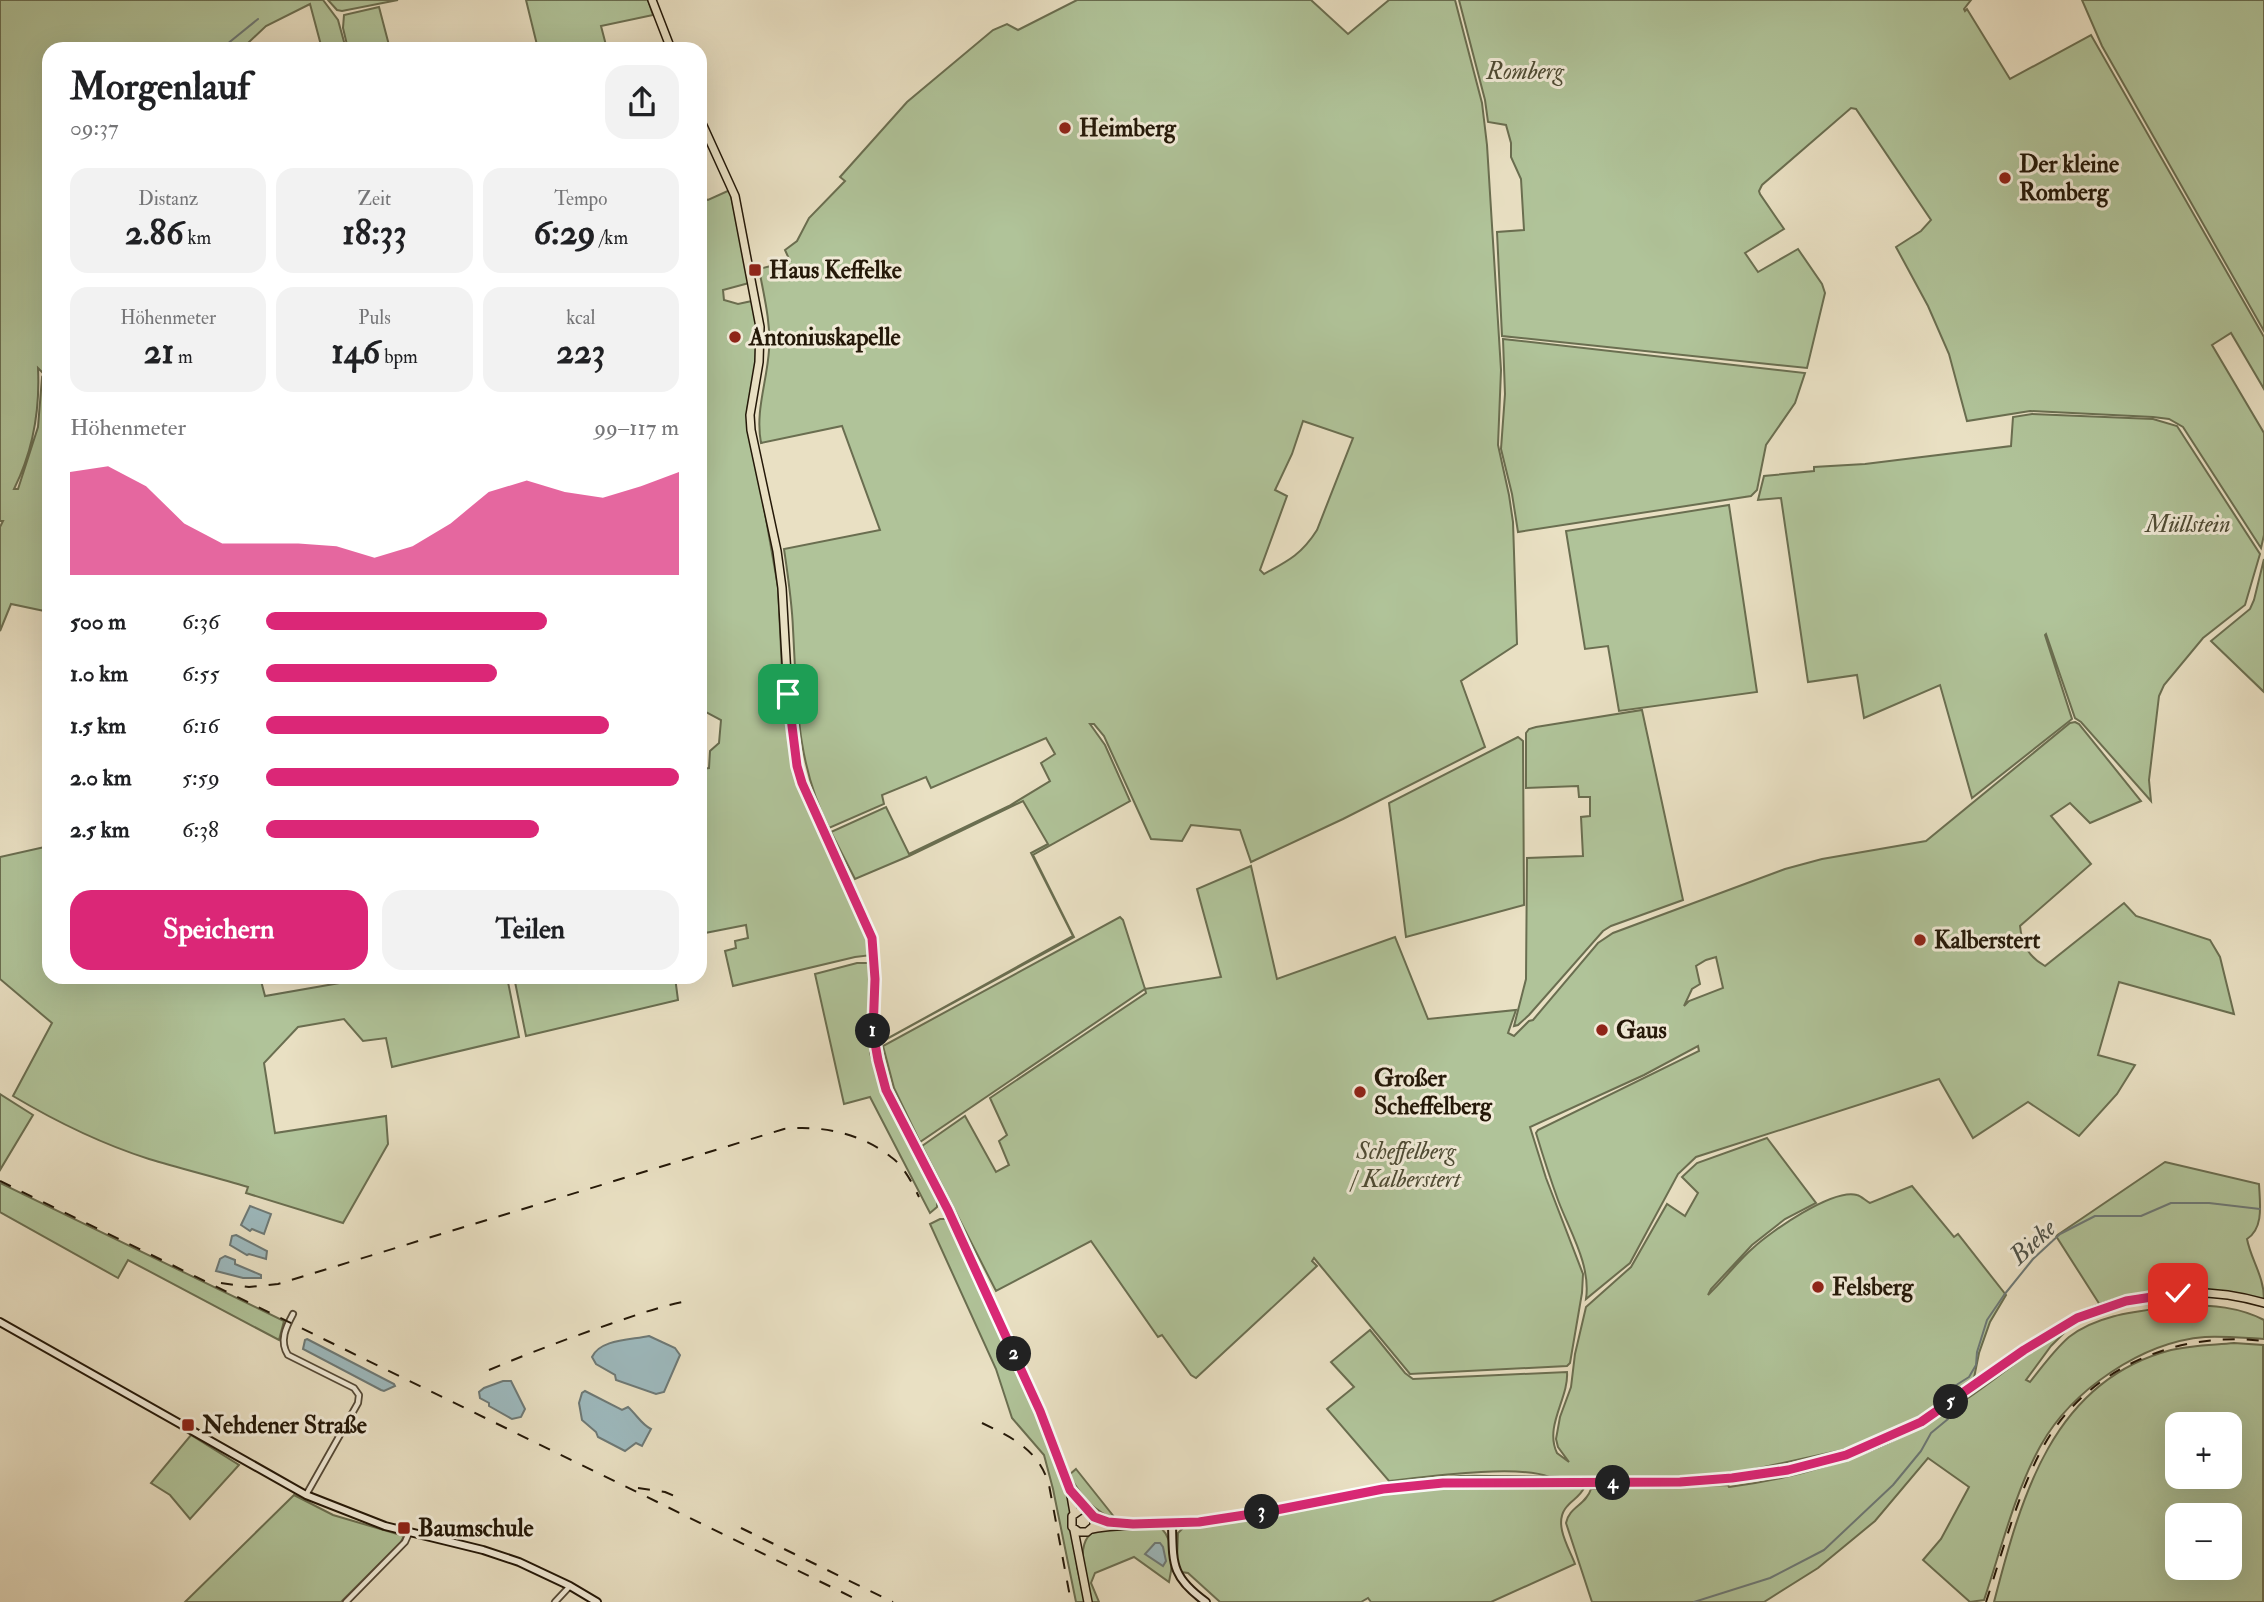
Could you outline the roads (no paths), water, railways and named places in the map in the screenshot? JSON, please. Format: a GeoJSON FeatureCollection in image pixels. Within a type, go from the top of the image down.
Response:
{"type":"FeatureCollection","features":[{"type":"Feature","properties":{"kind":"main road"},"geometry":{"type":"LineString","coordinates":[[652,0],[668,42]]}},
{"type":"Feature","properties":{"kind":"main road"},"geometry":{"type":"LineString","coordinates":[[707,134],[735,196],[760,327],[760,354],[751,405],[751,430],[777,551],[782,588],[788,694],[797,766],[813,811],[872,938],[875,979],[873,1032],[886,1090],[948,1210],[1040,1411],[1070,1490],[1074,1513],[1071,1521],[1080,1550],[1088,1602]]}},
{"type":"Feature","properties":{"kind":"main road"},"geometry":{"type":"LineString","coordinates":[[1074,1529],[1082,1533],[1115,1524],[1172,1524],[1237,1517],[1383,1489],[1426,1484],[1478,1481],[1687,1482],[1788,1470],[1867,1447],[1921,1422],[2046,1336],[2091,1312],[2126,1301],[2178,1293],[2221,1294],[2264,1303]]}},
{"type":"Feature","properties":{"kind":"main road"},"geometry":{"type":"LineString","coordinates":[[1070,1490],[1094,1517],[1115,1524]]}},
{"type":"Feature","properties":{"kind":"main road"},"geometry":{"type":"LineString","coordinates":[[1074,1513],[1079,1509],[1086,1509]]}},
{"type":"Feature","properties":{"kind":"main road"},"geometry":{"type":"LineString","coordinates":[[1080,1550],[1094,1517]]}},
{"type":"Feature","properties":{"kind":"street"},"geometry":{"type":"LineString","coordinates":[[293,1314],[283,1339],[288,1354],[354,1388],[359,1395],[358,1404],[306,1495]]}},
{"type":"Feature","properties":{"kind":"street"},"geometry":{"type":"LineString","coordinates":[[0,1322],[306,1495],[370,1522],[497,1555],[570,1586],[597,1602]]}},
{"type":"Feature","properties":{"kind":"street"},"geometry":{"type":"LineString","coordinates":[[1172,1524],[1173,1554],[1179,1576],[1188,1589],[1206,1602]]}},
{"type":"Feature","properties":{"kind":"street"},"geometry":{"type":"LineString","coordinates":[[346,1602],[405,1542],[409,1533]]}},
{"type":"Feature","properties":{"kind":"street"},"geometry":{"type":"LineString","coordinates":[[555,1602],[570,1586]]}},
{"type":"Feature","properties":{"kind":"water"},"geometry":{"type":"Polygon","coordinates":[[[250,1206],[271,1214],[264,1234],[252,1229],[250,1231],[241,1225],[250,1206]]]}},
{"type":"Feature","properties":{"kind":"water"},"geometry":{"type":"Polygon","coordinates":[[[236,1235],[267,1251],[266,1259],[247,1255],[230,1245],[232,1236],[236,1235]]]}},
{"type":"Feature","properties":{"kind":"water"},"geometry":{"type":"Polygon","coordinates":[[[225,1256],[235,1260],[235,1264],[261,1275],[261,1278],[243,1278],[216,1271],[220,1259],[225,1256]]]}},
{"type":"Feature","properties":{"kind":"water"},"geometry":{"type":"Polygon","coordinates":[[[649,1336],[675,1348],[680,1355],[664,1392],[656,1394],[616,1380],[615,1375],[596,1364],[592,1357],[596,1351],[609,1344],[649,1336]]]}},
{"type":"Feature","properties":{"kind":"water"},"geometry":{"type":"Polygon","coordinates":[[[307,1339],[395,1386],[381,1390],[303,1349],[307,1339]]]}},
{"type":"Feature","properties":{"kind":"water"},"geometry":{"type":"Polygon","coordinates":[[[511,1381],[525,1409],[521,1417],[512,1419],[480,1398],[479,1392],[484,1388],[511,1381]]]}},
{"type":"Feature","properties":{"kind":"water"},"geometry":{"type":"Polygon","coordinates":[[[585,1391],[622,1410],[628,1407],[651,1429],[642,1446],[636,1443],[625,1451],[598,1437],[582,1420],[579,1403],[585,1391]]]}},
{"type":"Feature","properties":{"kind":"water"},"geometry":{"type":"Polygon","coordinates":[[[1155,1543],[1160,1543],[1163,1547],[1166,1561],[1163,1566],[1145,1554],[1155,1543]]]}},
{"type":"Feature","properties":{"kind":"waterway"},"geometry":{"type":"LineString","coordinates":[[230,42],[258,19]]}},
{"type":"Feature","properties":{"kind":"waterway","name":"Bieke"},"geometry":{"type":"LineString","coordinates":[[1939,1403],[1942,1394],[1969,1377],[1976,1365],[1977,1352],[1987,1320],[2004,1295],[2033,1259],[2060,1234],[2095,1216],[2141,1216],[2171,1203],[2209,1203],[2260,1209]]}},
{"type":"Feature","properties":{"kind":"waterway","name":"Bieke"},"geometry":{"type":"LineString","coordinates":[[1694,1602],[1770,1578],[1824,1550],[1893,1485],[1921,1451],[1931,1433],[1948,1419],[1946,1415]]}},
{"type":"Feature","properties":{"kind":"railway"},"geometry":{"type":"LineString","coordinates":[[221,1283],[249,1287],[278,1284],[784,1129],[812,1128],[840,1132],[867,1142],[900,1165],[919,1197]]}},
{"type":"Feature","properties":{"kind":"railway"},"geometry":{"type":"LineString","coordinates":[[0,1181],[862,1602]]}},
{"type":"Feature","properties":{"kind":"railway"},"geometry":{"type":"LineString","coordinates":[[489,1370],[595,1329],[688,1301]]}},
{"type":"Feature","properties":{"kind":"railway"},"geometry":{"type":"LineString","coordinates":[[1986,1602],[2011,1523],[2034,1465],[2061,1420],[2083,1396],[2109,1376],[2167,1349],[2231,1339],[2264,1341]]}},
{"type":"Feature","properties":{"kind":"railway"},"geometry":{"type":"LineString","coordinates":[[982,1423],[1023,1446],[1045,1473],[1071,1602]]}},
{"type":"Feature","properties":{"kind":"railway"},"geometry":{"type":"LineString","coordinates":[[638,1488],[665,1492],[679,1498]]}},
{"type":"Feature","properties":{"kind":"railway"},"geometry":{"type":"LineString","coordinates":[[741,1528],[893,1602]]}},
{"type":"Feature","properties":{"kind":"place","name":"Heimberg"},"geometry":{"type":"Point","coordinates":[1065,128]}},
{"type":"Feature","properties":{"kind":"place","name":"Der kleine Romberg"},"geometry":{"type":"Point","coordinates":[2005,178]}},
{"type":"Feature","properties":{"kind":"place","name":"Haus Keffelke"},"geometry":{"type":"Point","coordinates":[755,270]}},
{"type":"Feature","properties":{"kind":"place","name":"Antoniuskapelle"},"geometry":{"type":"Point","coordinates":[735,337]}},
{"type":"Feature","properties":{"kind":"place","name":"Kalberstert"},"geometry":{"type":"Point","coordinates":[1920,940]}},
{"type":"Feature","properties":{"kind":"place","name":"Gaus"},"geometry":{"type":"Point","coordinates":[1602,1030]}},
{"type":"Feature","properties":{"kind":"place","name":"Großer Scheffelberg"},"geometry":{"type":"Point","coordinates":[1360,1092]}},
{"type":"Feature","properties":{"kind":"place","name":"Felsberg"},"geometry":{"type":"Point","coordinates":[1818,1287]}},
{"type":"Feature","properties":{"kind":"place","name":"Nehdener Straße"},"geometry":{"type":"Point","coordinates":[188,1425]}},
{"type":"Feature","properties":{"kind":"place","name":"Baumschule"},"geometry":{"type":"Point","coordinates":[404,1528]}},
{"type":"Feature","properties":{"kind":"park label","name":"Romberg"},"geometry":{"type":"Point","coordinates":[1525,71]}},
{"type":"Feature","properties":{"kind":"park label","name":"Müllstein"},"geometry":{"type":"Point","coordinates":[2188,524]}},
{"type":"Feature","properties":{"kind":"park label","name":"Scheffelberg / Kalberstert"},"geometry":{"type":"Point","coordinates":[1406,1165]}}]}
